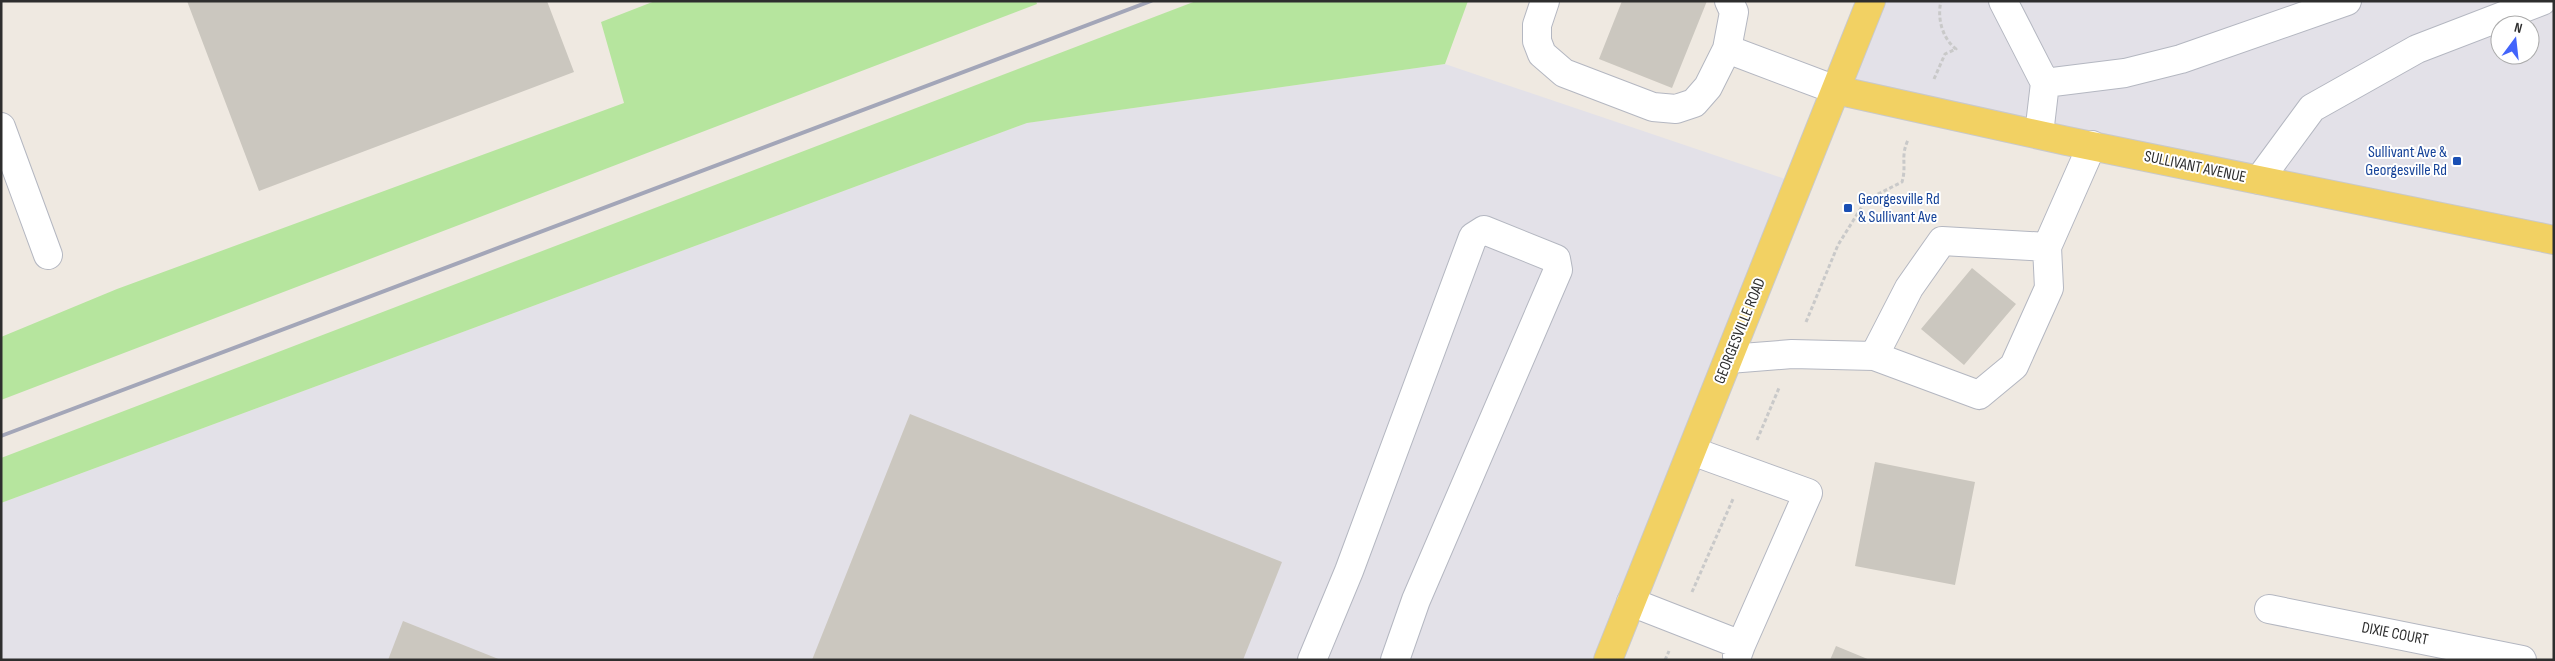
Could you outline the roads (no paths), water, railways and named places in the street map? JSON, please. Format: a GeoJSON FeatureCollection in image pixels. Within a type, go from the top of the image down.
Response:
{"type":"FeatureCollection","features":[{"type":"Feature","properties":{"kind":"main road","name":"GEORGESVILLE ROAD"},"geometry":{"type":"LineString","coordinates":[[1608,660],[1872,1]]}},
{"type":"Feature","properties":{"kind":"main road","name":"SULLIVANT AVENUE"},"geometry":{"type":"LineString","coordinates":[[1836,90],[2092,146],[2554,240]]}},
{"type":"Feature","properties":{"kind":"street"},"geometry":{"type":"LineString","coordinates":[[1546,1],[1537,25],[1537,41],[1542,54],[1564,73],[1653,107],[1676,109],[1694,103],[1708,87],[1728,49],[1734,12],[1730,1]]}},
{"type":"Feature","properties":{"kind":"street"},"geometry":{"type":"LineString","coordinates":[[2003,1],[2045,83],[2039,134]]}},
{"type":"Feature","properties":{"kind":"street"},"geometry":{"type":"LineString","coordinates":[[2045,83],[2125,72],[2181,59],[2347,1]]}},
{"type":"Feature","properties":{"kind":"street"},"geometry":{"type":"LineString","coordinates":[[2259,180],[2312,108],[2417,49],[2542,1]]}},
{"type":"Feature","properties":{"kind":"street"},"geometry":{"type":"LineString","coordinates":[[1728,49],[1836,90]]}},
{"type":"Feature","properties":{"kind":"street"},"geometry":{"type":"LineString","coordinates":[[1,127],[48,255]]}},
{"type":"Feature","properties":{"kind":"street"},"geometry":{"type":"LineString","coordinates":[[1729,359],[1792,354],[1874,356],[1979,395],[2014,366],[2049,288],[2047,247],[2092,146]]}},
{"type":"Feature","properties":{"kind":"street"},"geometry":{"type":"LineString","coordinates":[[1312,660],[1349,571],[1473,237],[1484,230],[1556,259],[1558,270],[1416,600],[1394,660]]}},
{"type":"Feature","properties":{"kind":"street"},"geometry":{"type":"LineString","coordinates":[[1874,356],[1908,288],[1942,241],[2047,247]]}},
{"type":"Feature","properties":{"kind":"street"},"geometry":{"type":"LineString","coordinates":[[1631,602],[1737,655],[1808,493],[1692,451]]}},
{"type":"Feature","properties":{"kind":"street","name":"DIXIE COURT"},"geometry":{"type":"LineString","coordinates":[[2268,609],[2522,660]]}},
{"type":"Feature","properties":{"kind":"railway"},"geometry":{"type":"LineString","coordinates":[[1,436],[1151,1]]}},
{"type":"Feature","properties":{"kind":"place","name":"Sullivant Ave & Georgesville Rd"},"geometry":{"type":"Point","coordinates":[2457,161]}},
{"type":"Feature","properties":{"kind":"place","name":"Georgesville Rd & Sullivant Ave"},"geometry":{"type":"Point","coordinates":[1848,208]}}]}
